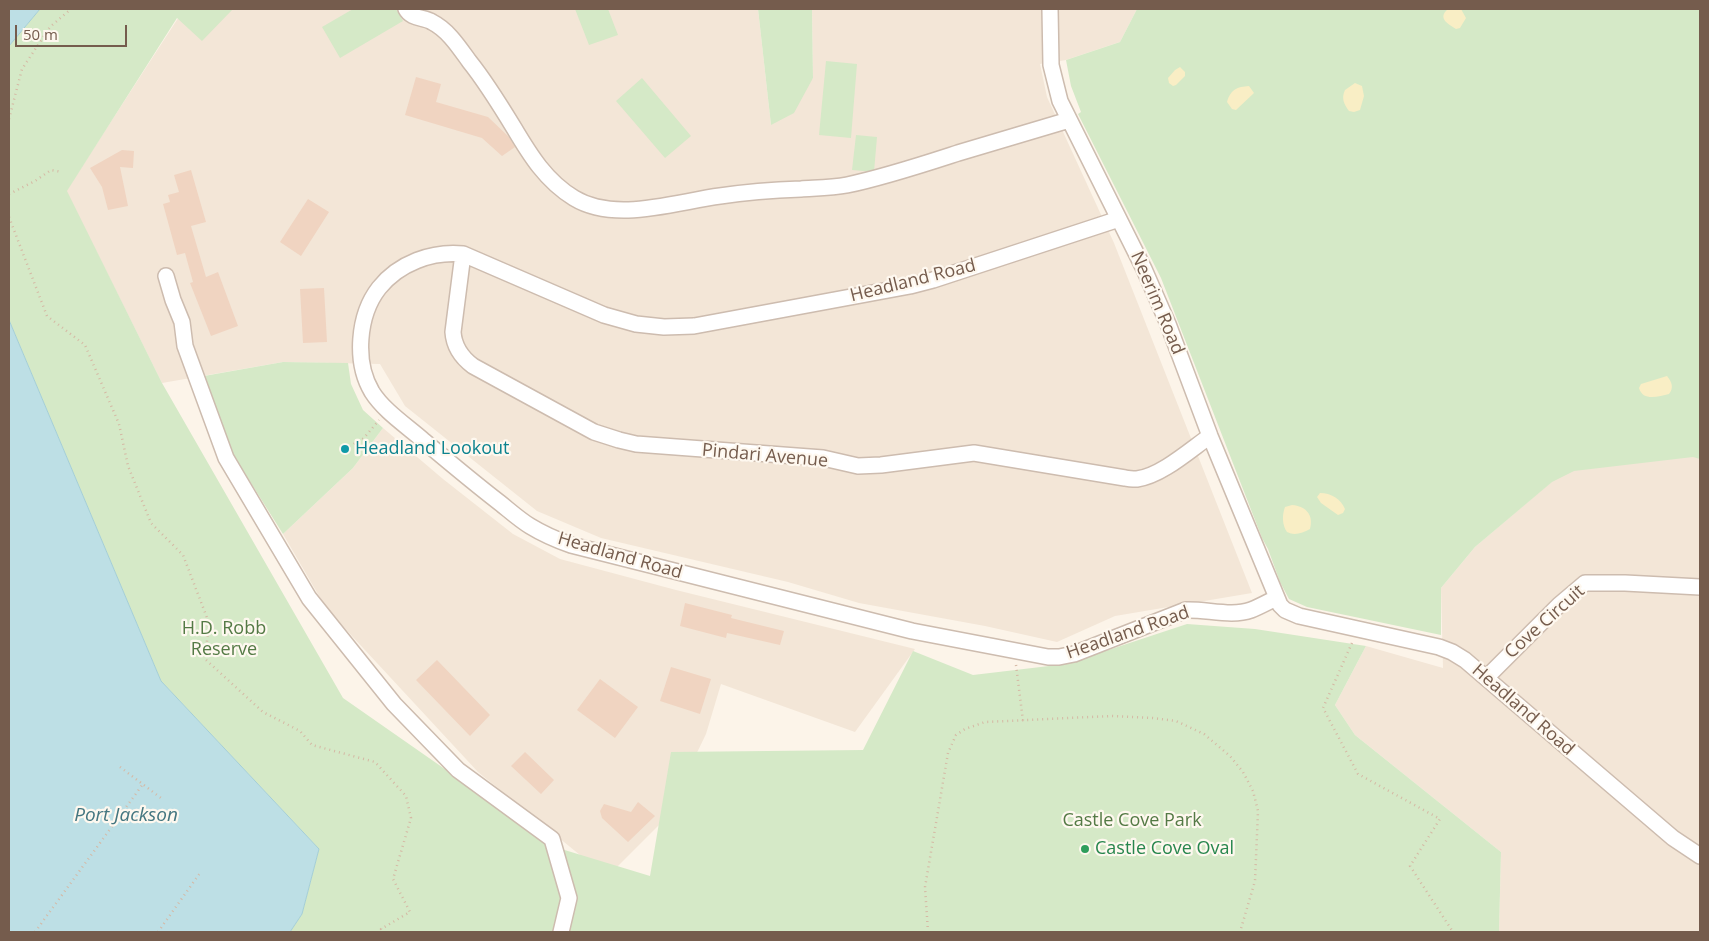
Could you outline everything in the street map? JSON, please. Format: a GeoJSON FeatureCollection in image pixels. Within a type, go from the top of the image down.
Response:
{"type":"FeatureCollection","features":[{"type":"Feature","properties":{"kind":"street"},"geometry":{"type":"LineString","coordinates":[[406,9],[414,17],[433,22],[445,31],[456,44],[483,80],[533,159],[549,178],[574,198],[589,206],[606,210],[656,208],[690,200],[750,192],[845,186],[906,170],[1069,120]]}},
{"type":"Feature","properties":{"kind":"street","name":"Neerim Road"},"geometry":{"type":"LineString","coordinates":[[1050,9],[1051,65],[1060,102],[1144,269],[1168,324],[1210,436],[1276,598]]}},
{"type":"Feature","properties":{"kind":"street","name":"Headland Road"},"geometry":{"type":"LineString","coordinates":[[1119,220],[910,286],[694,326],[664,327],[636,324],[604,315],[463,254],[454,253],[434,256],[408,264],[386,280],[370,303],[362,329],[363,370],[373,392],[388,410],[475,484],[529,526],[550,537],[572,545],[912,631],[1059,657],[1074,654],[1181,612],[1198,609],[1242,612],[1276,598],[1285,610],[1299,616],[1438,647],[1452,652],[1465,660],[1658,825],[1700,856]]}},
{"type":"Feature","properties":{"kind":"street","name":"Pindari Avenue"},"geometry":{"type":"LineString","coordinates":[[463,254],[453,332],[454,341],[465,360],[594,432],[619,440],[636,444],[823,458],[858,466],[881,465],[974,453],[1137,479],[1149,476],[1162,469],[1210,436]]}},
{"type":"Feature","properties":{"kind":"street"},"geometry":{"type":"LineString","coordinates":[[166,276],[182,322],[185,346],[226,458],[309,598],[394,704],[458,770],[552,839],[569,898],[561,932]]}},
{"type":"Feature","properties":{"kind":"street","name":"Cove Circuit"},"geometry":{"type":"LineString","coordinates":[[1486,678],[1559,604],[1586,583],[1700,587]]}},
{"type":"Feature","properties":{"kind":"path"},"geometry":{"type":"LineString","coordinates":[[9,119],[22,69],[50,27],[71,9]]}},
{"type":"Feature","properties":{"kind":"path"},"geometry":{"type":"LineString","coordinates":[[9,194],[35,181],[51,170],[62,172]]}},
{"type":"Feature","properties":{"kind":"path"},"geometry":{"type":"LineString","coordinates":[[9,218],[46,316],[84,345],[119,424],[128,466],[151,523],[183,556],[209,623],[205,659],[263,712],[300,731],[312,745],[375,762],[406,796],[410,818],[392,879],[410,912],[381,929],[383,932]]}},
{"type":"Feature","properties":{"kind":"path"},"geometry":{"type":"LineString","coordinates":[[346,449],[364,438],[388,410]]}},
{"type":"Feature","properties":{"kind":"path"},"geometry":{"type":"LineString","coordinates":[[1352,642],[1323,708],[1358,774],[1440,819],[1410,866],[1453,932]]}},
{"type":"Feature","properties":{"kind":"path"},"geometry":{"type":"LineString","coordinates":[[1017,651],[1016,663],[1023,721]]}},
{"type":"Feature","properties":{"kind":"path"},"geometry":{"type":"LineString","coordinates":[[928,932],[925,887],[948,753],[956,735],[964,729],[985,722],[1111,716],[1176,721],[1204,734],[1230,756],[1243,772],[1253,791],[1258,811],[1255,881],[1240,932]]}},
{"type":"Feature","properties":{"kind":"path"},"geometry":{"type":"LineString","coordinates":[[120,767],[162,798]]}},
{"type":"Feature","properties":{"kind":"path"},"geometry":{"type":"LineString","coordinates":[[35,932],[143,784]]}},
{"type":"Feature","properties":{"kind":"path"},"geometry":{"type":"LineString","coordinates":[[158,932],[200,873]]}},
{"type":"Feature","properties":{"kind":"shaded area"},"geometry":{"type":"Polygon","coordinates":[[[184,9],[758,9],[771,125],[813,78],[812,9],[1137,9],[1120,42],[1066,60],[1040,64],[1047,97],[1114,243],[1252,593],[1115,616],[1057,642],[985,626],[859,603],[788,582],[601,538],[537,511],[405,406],[380,364],[283,362],[162,383],[66,191],[184,9]]]}},
{"type":"Feature","properties":{"kind":"shaded area"},"geometry":{"type":"Polygon","coordinates":[[[383,428],[443,479],[513,534],[560,559],[676,590],[915,649],[855,732],[721,684],[706,734],[665,819],[607,877],[478,772],[326,608],[283,534],[353,468],[383,428]]]}},
{"type":"Feature","properties":{"kind":"shaded area"},"geometry":{"type":"Polygon","coordinates":[[[1700,453],[1700,932],[1499,932],[1501,852],[1355,735],[1335,705],[1366,646],[1443,668],[1441,588],[1475,547],[1564,471],[1700,453]]]}},
{"type":"Feature","properties":{"kind":"green space"},"geometry":{"type":"Polygon","coordinates":[[[40,9],[233,9],[202,41],[177,18],[67,191],[162,383],[343,698],[558,848],[650,876],[671,752],[863,750],[913,651],[973,675],[1066,664],[1187,624],[1255,629],[1366,646],[1335,705],[1355,735],[1501,852],[1499,932],[290,932],[302,914],[319,849],[161,681],[9,320],[9,46],[40,9]]]}},
{"type":"Feature","properties":{"kind":"green space"},"geometry":{"type":"Polygon","coordinates":[[[353,9],[396,9],[403,21],[340,58],[322,27],[353,9]]]}},
{"type":"Feature","properties":{"kind":"green space"},"geometry":{"type":"Polygon","coordinates":[[[575,9],[608,9],[618,35],[589,45],[575,9]]]}},
{"type":"Feature","properties":{"kind":"green space"},"geometry":{"type":"Polygon","coordinates":[[[758,9],[812,9],[813,78],[794,113],[771,125],[758,9]]]}},
{"type":"Feature","properties":{"kind":"green space"},"geometry":{"type":"Polygon","coordinates":[[[1137,9],[1700,9],[1700,459],[1693,457],[1574,471],[1552,482],[1475,547],[1441,588],[1441,635],[1307,607],[1289,599],[1262,538],[1161,278],[1078,114],[1081,112],[1071,86],[1066,60],[1120,42],[1137,9]]]}},
{"type":"Feature","properties":{"kind":"green space"},"geometry":{"type":"Polygon","coordinates":[[[826,61],[857,64],[851,138],[819,135],[826,61]]]}},
{"type":"Feature","properties":{"kind":"green space"},"geometry":{"type":"Polygon","coordinates":[[[642,78],[691,136],[665,158],[616,101],[642,78]]]}},
{"type":"Feature","properties":{"kind":"green space"},"geometry":{"type":"Polygon","coordinates":[[[856,135],[877,137],[874,172],[852,170],[856,135]]]}},
{"type":"Feature","properties":{"kind":"green space"},"geometry":{"type":"Polygon","coordinates":[[[283,362],[348,363],[351,384],[363,410],[383,428],[353,468],[283,534],[232,453],[204,376],[283,362]]]}},
{"type":"Feature","properties":{"kind":"sand"},"geometry":{"type":"Polygon","coordinates":[[[1448,9],[1461,9],[1466,18],[1460,28],[1456,29],[1445,20],[1443,15],[1448,9]]]}},
{"type":"Feature","properties":{"kind":"sand"},"geometry":{"type":"Polygon","coordinates":[[[1180,67],[1185,72],[1185,76],[1173,86],[1169,83],[1168,78],[1180,67]]]}},
{"type":"Feature","properties":{"kind":"sand"},"geometry":{"type":"Polygon","coordinates":[[[1355,83],[1362,86],[1364,96],[1360,110],[1354,112],[1349,111],[1343,96],[1345,90],[1355,83]]]}},
{"type":"Feature","properties":{"kind":"sand"},"geometry":{"type":"Polygon","coordinates":[[[1249,86],[1254,93],[1236,110],[1232,109],[1227,102],[1230,94],[1238,88],[1249,86]]]}},
{"type":"Feature","properties":{"kind":"sand"},"geometry":{"type":"Polygon","coordinates":[[[1667,376],[1672,385],[1672,390],[1669,394],[1648,397],[1641,392],[1639,388],[1641,384],[1667,376]]]}},
{"type":"Feature","properties":{"kind":"sand"},"geometry":{"type":"Polygon","coordinates":[[[1320,493],[1335,497],[1345,509],[1343,513],[1338,515],[1321,503],[1317,497],[1320,493]]]}},
{"type":"Feature","properties":{"kind":"sand"},"geometry":{"type":"Polygon","coordinates":[[[1292,505],[1301,507],[1308,512],[1311,519],[1310,529],[1298,534],[1287,532],[1283,523],[1283,513],[1285,507],[1292,505]]]}},
{"type":"Feature","properties":{"kind":"water"},"geometry":{"type":"Polygon","coordinates":[[[9,9],[40,9],[9,46],[9,9]]]}},
{"type":"Feature","properties":{"kind":"water","name":"Port Jackson"},"geometry":{"type":"Polygon","coordinates":[[[9,320],[161,681],[319,849],[302,914],[290,932],[9,932],[9,320]]]}},
{"type":"Feature","properties":{"kind":"building"},"geometry":{"type":"Polygon","coordinates":[[[416,77],[441,84],[436,102],[488,117],[509,137],[515,147],[502,156],[482,138],[405,115],[416,77]]]}},
{"type":"Feature","properties":{"kind":"building"},"geometry":{"type":"Polygon","coordinates":[[[122,150],[134,151],[133,168],[120,167],[128,206],[108,210],[102,187],[90,168],[122,150]]]}},
{"type":"Feature","properties":{"kind":"building"},"geometry":{"type":"Polygon","coordinates":[[[191,170],[206,222],[191,226],[206,277],[218,272],[238,326],[211,336],[190,283],[193,282],[185,253],[177,255],[163,204],[170,202],[168,195],[179,192],[174,175],[191,170]]]}},
{"type":"Feature","properties":{"kind":"building"},"geometry":{"type":"Polygon","coordinates":[[[308,199],[329,212],[301,256],[280,242],[308,199]]]}},
{"type":"Feature","properties":{"kind":"building"},"geometry":{"type":"Polygon","coordinates":[[[324,288],[327,342],[303,343],[300,289],[324,288]]]}},
{"type":"Feature","properties":{"kind":"building"},"geometry":{"type":"Polygon","coordinates":[[[685,603],[732,615],[731,618],[784,631],[780,645],[727,633],[726,638],[680,626],[685,603]]]}},
{"type":"Feature","properties":{"kind":"building"},"geometry":{"type":"Polygon","coordinates":[[[437,660],[490,715],[470,736],[416,680],[437,660]]]}},
{"type":"Feature","properties":{"kind":"building"},"geometry":{"type":"Polygon","coordinates":[[[671,667],[711,679],[700,714],[660,701],[671,667]]]}},
{"type":"Feature","properties":{"kind":"building"},"geometry":{"type":"Polygon","coordinates":[[[600,679],[638,707],[615,738],[577,710],[600,679]]]}},
{"type":"Feature","properties":{"kind":"building"},"geometry":{"type":"Polygon","coordinates":[[[525,752],[554,780],[541,794],[511,766],[525,752]]]}},
{"type":"Feature","properties":{"kind":"building"},"geometry":{"type":"Polygon","coordinates":[[[638,802],[655,816],[628,842],[602,818],[600,811],[604,804],[631,812],[638,802]]]}},
{"type":"Feature","properties":{"kind":"place","name":"Headland Lookout"},"geometry":{"type":"Point","coordinates":[345,449]}},
{"type":"Feature","properties":{"kind":"place","name":"Castle Cove Oval"},"geometry":{"type":"Point","coordinates":[1085,849]}},
{"type":"Feature","properties":{"kind":"park label","name":"H.D. Robb Reserve"},"geometry":{"type":"Point","coordinates":[224,639]}},
{"type":"Feature","properties":{"kind":"park label","name":"Castle Cove Park"},"geometry":{"type":"Point","coordinates":[1132,821]}}]}
